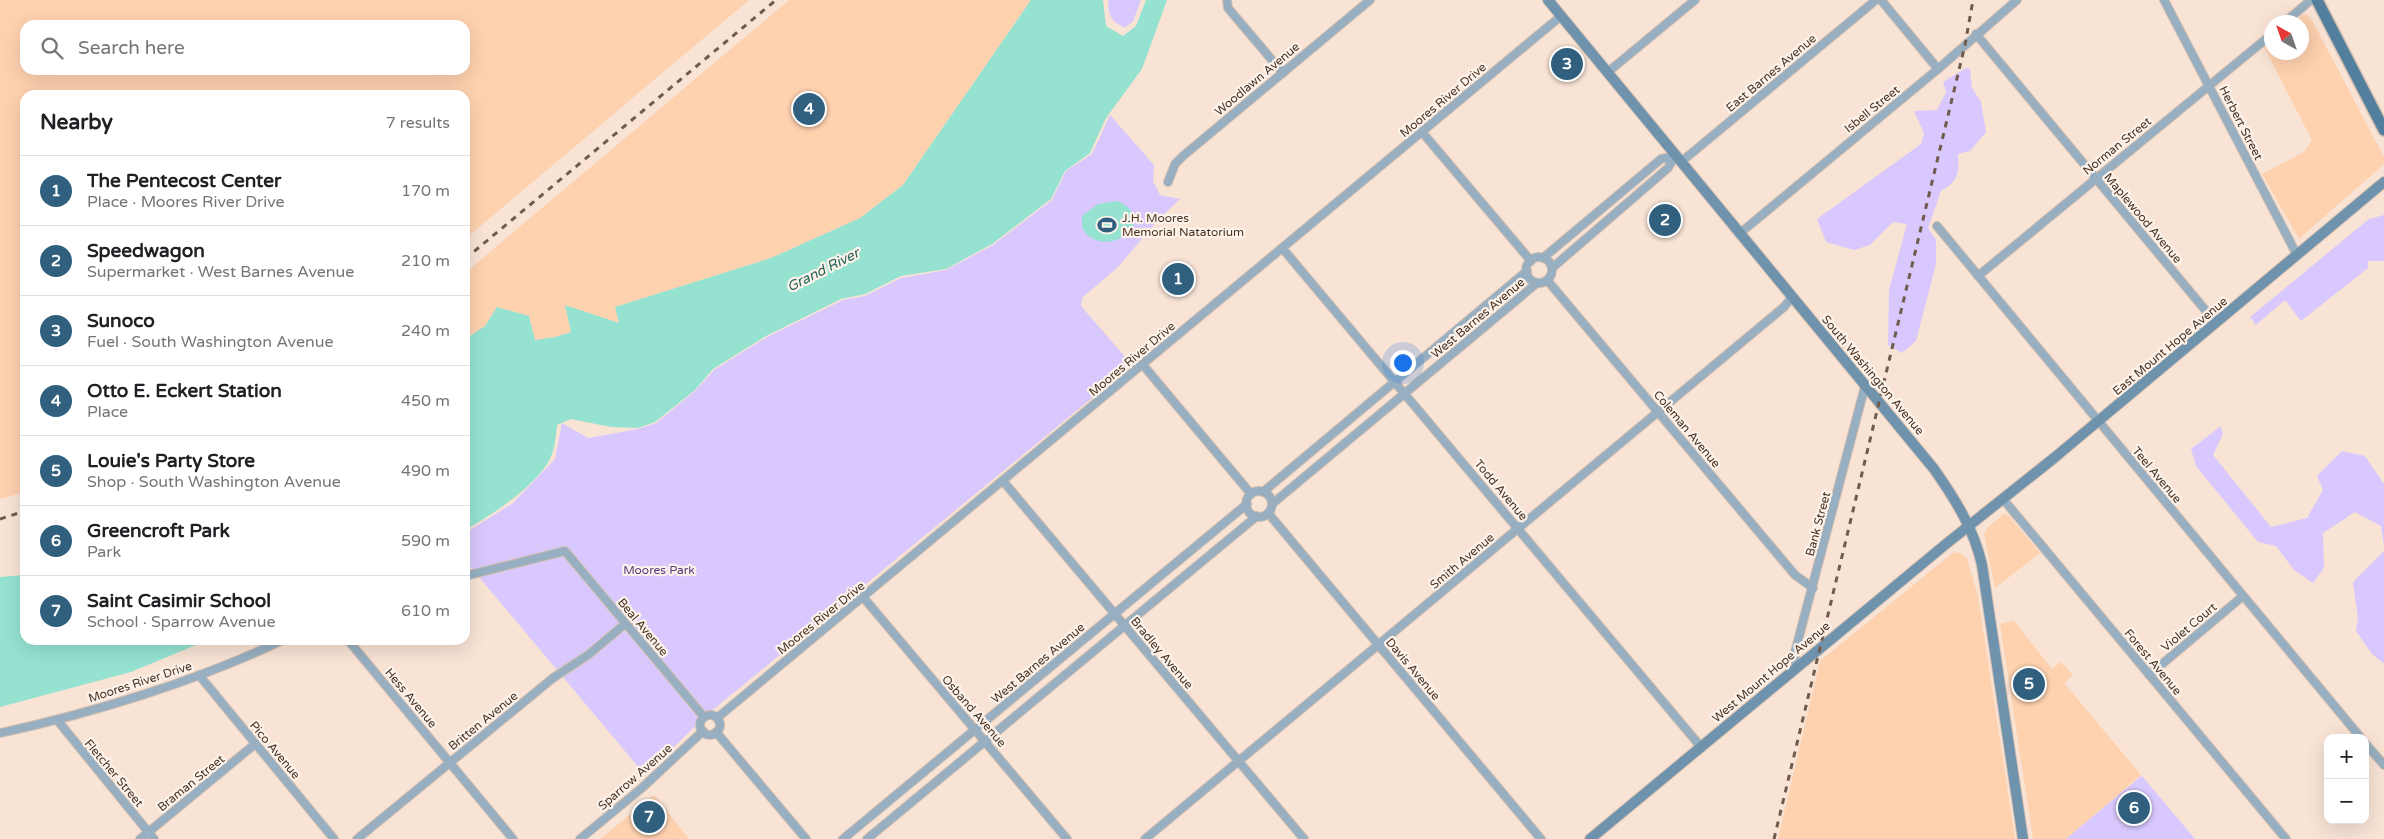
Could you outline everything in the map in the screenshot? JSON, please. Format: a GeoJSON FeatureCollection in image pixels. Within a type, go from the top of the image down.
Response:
{"type":"FeatureCollection","features":[{"type":"Feature","properties":{"kind":"main road"},"geometry":{"type":"LineString","coordinates":[[2317,0],[2384,130]]}},
{"type":"Feature","properties":{"kind":"street"},"geometry":{"type":"LineString","coordinates":[[1227,0],[1228,8],[1282,73]]}},
{"type":"Feature","properties":{"kind":"street","name":"Woodlawn Avenue"},"geometry":{"type":"LineString","coordinates":[[1168,182],[1175,164],[1183,156],[1370,0]]}},
{"type":"Feature","properties":{"kind":"street","name":"South Washington Avenue"},"geometry":{"type":"LineString","coordinates":[[1548,0],[1934,469],[1969,526],[1978,550],[1986,585],[2023,839]]}},
{"type":"Feature","properties":{"kind":"street"},"geometry":{"type":"LineString","coordinates":[[1608,72],[1695,0]]}},
{"type":"Feature","properties":{"kind":"street","name":"East Barnes Avenue"},"geometry":{"type":"LineString","coordinates":[[1678,159],[1876,0]]}},
{"type":"Feature","properties":{"kind":"street"},"geometry":{"type":"LineString","coordinates":[[1880,0],[1938,69]]}},
{"type":"Feature","properties":{"kind":"street","name":"Isbell Street"},"geometry":{"type":"LineString","coordinates":[[1739,234],[2018,0]]}},
{"type":"Feature","properties":{"kind":"street","name":"Herbert Street"},"geometry":{"type":"LineString","coordinates":[[2164,0],[2298,255]]}},
{"type":"Feature","properties":{"kind":"street"},"geometry":{"type":"LineString","coordinates":[[2293,15],[2311,0]]}},
{"type":"Feature","properties":{"kind":"street","name":"Moores River Drive"},"geometry":{"type":"LineString","coordinates":[[717,718],[1561,16]]}},
{"type":"Feature","properties":{"kind":"street","name":"Maplewood Avenue"},"geometry":{"type":"LineString","coordinates":[[1976,34],[2216,324]]}},
{"type":"Feature","properties":{"kind":"street","name":"Norman Street"},"geometry":{"type":"LineString","coordinates":[[1978,276],[2264,40]]}},
{"type":"Feature","properties":{"kind":"street"},"geometry":{"type":"LineString","coordinates":[[1422,132],[1530,261]]}},
{"type":"Feature","properties":{"kind":"street"},"geometry":{"type":"LineString","coordinates":[[1543,258],[1661,159],[1678,159]]}},
{"type":"Feature","properties":{"kind":"street"},"geometry":{"type":"LineString","coordinates":[[1552,268],[1549,262],[1543,258],[1536,258],[1530,261],[1527,271],[1530,279],[1537,283],[1548,280],[1552,268],[1678,159]]}},
{"type":"Feature","properties":{"kind":"street","name":"East Mount Hope Avenue"},"geometry":{"type":"LineString","coordinates":[[1969,526],[2098,422],[2384,182]]}},
{"type":"Feature","properties":{"kind":"street","name":"Teel Avenue"},"geometry":{"type":"LineString","coordinates":[[1937,226],[2358,734]]}},
{"type":"Feature","properties":{"kind":"street","name":"Todd Avenue"},"geometry":{"type":"LineString","coordinates":[[1283,249],[1701,747]]}},
{"type":"Feature","properties":{"kind":"street","name":"West Barnes Avenue"},"geometry":{"type":"LineString","coordinates":[[1263,492],[1527,271]]}},
{"type":"Feature","properties":{"kind":"street","name":"Coleman Avenue"},"geometry":{"type":"LineString","coordinates":[[1548,280],[1795,575],[1813,588]]}},
{"type":"Feature","properties":{"kind":"street","name":"West Barnes Avenue"},"geometry":{"type":"LineString","coordinates":[[1272,504],[1537,283]]}},
{"type":"Feature","properties":{"kind":"street","name":"Smith Avenue"},"geometry":{"type":"LineString","coordinates":[[1145,839],[1784,308],[1792,297]]}},
{"type":"Feature","properties":{"kind":"street"},"geometry":{"type":"LineString","coordinates":[[1143,365],[1251,494]]}},
{"type":"Feature","properties":{"kind":"street","name":"Bank Street"},"geometry":{"type":"LineString","coordinates":[[1796,668],[1795,652],[1865,386]]}},
{"type":"Feature","properties":{"kind":"street","name":"Bradley Avenue"},"geometry":{"type":"LineString","coordinates":[[1003,481],[1304,839]]}},
{"type":"Feature","properties":{"kind":"street"},"geometry":{"type":"LineString","coordinates":[[867,839],[1257,516],[1268,513],[1272,504],[1270,496],[1263,492],[1251,494]]}},
{"type":"Feature","properties":{"kind":"street"},"geometry":{"type":"LineString","coordinates":[[1251,494],[1247,504],[1248,510],[1257,516]]}},
{"type":"Feature","properties":{"kind":"street","name":"Forest Avenue"},"geometry":{"type":"LineString","coordinates":[[2003,499],[2286,839]]}},
{"type":"Feature","properties":{"kind":"street","name":"West Barnes Avenue"},"geometry":{"type":"LineString","coordinates":[[843,839],[1247,504]]}},
{"type":"Feature","properties":{"kind":"street","name":"Davis Avenue"},"geometry":{"type":"LineString","coordinates":[[1268,513],[1541,839]]}},
{"type":"Feature","properties":{"kind":"street","name":"West Mount Hope Avenue"},"geometry":{"type":"LineString","coordinates":[[1590,839],[1969,526]]}},
{"type":"Feature","properties":{"kind":"street","name":"Beal Avenue"},"geometry":{"type":"LineString","coordinates":[[470,575],[565,551],[704,717]]}},
{"type":"Feature","properties":{"kind":"street","name":"Violet Court"},"geometry":{"type":"LineString","coordinates":[[2149,675],[2243,596]]}},
{"type":"Feature","properties":{"kind":"street","name":"Osband Avenue"},"geometry":{"type":"LineString","coordinates":[[863,597],[1067,839]]}},
{"type":"Feature","properties":{"kind":"street","name":"Britten Avenue"},"geometry":{"type":"LineString","coordinates":[[357,839],[553,678],[588,655],[625,624]]}},
{"type":"Feature","properties":{"kind":"street","name":"Moores River Drive"},"geometry":{"type":"LineString","coordinates":[[0,733],[58,720],[199,675],[243,659],[272,645]]}},
{"type":"Feature","properties":{"kind":"street","name":"Hess Avenue"},"geometry":{"type":"LineString","coordinates":[[352,645],[514,839]]}},
{"type":"Feature","properties":{"kind":"street","name":"Pico Avenue"},"geometry":{"type":"LineString","coordinates":[[199,675],[334,839]]}},
{"type":"Feature","properties":{"kind":"street"},"geometry":{"type":"LineString","coordinates":[[712,715],[717,718],[720,723],[716,732],[711,734],[703,731],[701,722],[704,717],[712,715]]}},
{"type":"Feature","properties":{"kind":"street","name":"Fletcher Street"},"geometry":{"type":"LineString","coordinates":[[58,720],[154,839]]}},
{"type":"Feature","properties":{"kind":"street","name":"Sparrow Avenue"},"geometry":{"type":"LineString","coordinates":[[580,839],[643,787],[703,731]]}},
{"type":"Feature","properties":{"kind":"street"},"geometry":{"type":"LineString","coordinates":[[716,732],[806,839]]}},
{"type":"Feature","properties":{"kind":"street","name":"Braman Street"},"geometry":{"type":"LineString","coordinates":[[140,839],[255,744]]}},
{"type":"Feature","properties":{"kind":"street"},"geometry":{"type":"LineString","coordinates":[[2369,745],[2381,755],[2384,765]]}},
{"type":"Feature","properties":{"kind":"shaded area"},"geometry":{"type":"Polygon","coordinates":[[[0,0],[749,0],[470,235],[470,90],[20,90],[20,493],[0,499],[0,0]]]}},
{"type":"Feature","properties":{"kind":"shaded area"},"geometry":{"type":"Polygon","coordinates":[[[789,0],[1031,0],[903,185],[860,218],[771,258],[616,307],[619,323],[566,306],[571,332],[535,340],[497,307],[485,326],[470,336],[470,269],[789,0]]]}},
{"type":"Feature","properties":{"kind":"shaded area"},"geometry":{"type":"Polygon","coordinates":[[[2309,16],[2384,157],[2384,164],[2299,239],[2262,174],[2304,152],[2312,140],[2271,60],[2309,60],[2309,16]]]}},
{"type":"Feature","properties":{"kind":"shaded area"},"geometry":{"type":"Polygon","coordinates":[[[2004,514],[2010,517],[2040,553],[1995,588],[1984,534],[1987,528],[2004,514]]]}},
{"type":"Feature","properties":{"kind":"shaded area"},"geometry":{"type":"Polygon","coordinates":[[[1954,552],[1962,554],[1967,559],[1978,596],[2015,839],[1778,839],[1820,661],[1954,552]]]}},
{"type":"Feature","properties":{"kind":"shaded area"},"geometry":{"type":"Polygon","coordinates":[[[2014,621],[2052,669],[2061,662],[2073,675],[2064,683],[2141,775],[2066,839],[2033,839],[2000,624],[2014,621]]]}},
{"type":"Feature","properties":{"kind":"shaded area"},"geometry":{"type":"Polygon","coordinates":[[[654,795],[689,839],[600,839],[654,795]]]}},
{"type":"Feature","properties":{"kind":"green space"},"geometry":{"type":"Polygon","coordinates":[[[1108,0],[1141,0],[1133,21],[1125,28],[1116,23],[1111,17],[1108,0]]]}},
{"type":"Feature","properties":{"kind":"green space"},"geometry":{"type":"Polygon","coordinates":[[[1966,68],[1970,69],[1972,88],[1981,102],[1986,132],[1970,151],[1958,154],[1957,176],[1951,184],[1941,191],[1928,228],[1936,240],[1936,264],[1916,341],[1902,353],[1888,345],[1889,290],[1907,224],[1893,222],[1870,245],[1854,250],[1826,242],[1817,219],[1921,144],[1924,133],[1914,111],[1937,110],[1946,92],[1943,82],[1966,68]]]}},
{"type":"Feature","properties":{"kind":"green space","name":"Moores Park"},"geometry":{"type":"Polygon","coordinates":[[[1110,115],[1154,165],[1153,181],[1160,195],[1180,199],[1159,219],[1118,267],[1082,298],[1081,306],[1132,365],[709,713],[645,775],[470,566],[470,530],[513,503],[555,459],[562,423],[588,438],[638,429],[656,423],[695,391],[714,370],[767,337],[843,300],[865,296],[901,278],[946,270],[993,245],[1052,200],[1066,171],[1092,154],[1110,115]]]}},
{"type":"Feature","properties":{"kind":"green space"},"geometry":{"type":"Polygon","coordinates":[[[2384,215],[2384,261],[2368,261],[2368,268],[2301,321],[2285,300],[2256,325],[2250,317],[2369,219],[2384,215]]]}},
{"type":"Feature","properties":{"kind":"green space"},"geometry":{"type":"Polygon","coordinates":[[[2221,426],[2223,434],[2213,455],[2271,527],[2307,518],[2323,490],[2317,476],[2342,451],[2365,456],[2384,484],[2384,546],[2381,526],[2355,512],[2323,533],[2324,568],[2313,583],[2294,570],[2276,546],[2258,542],[2196,466],[2191,449],[2221,426]]]}},
{"type":"Feature","properties":{"kind":"green space"},"geometry":{"type":"Polygon","coordinates":[[[2384,551],[2383,663],[2372,654],[2356,631],[2358,618],[2353,582],[2384,551]]]}},
{"type":"Feature","properties":{"kind":"green space"},"geometry":{"type":"Polygon","coordinates":[[[2142,776],[2195,839],[2066,839],[2140,777],[2142,776]]]}},
{"type":"Feature","properties":{"kind":"water","name":"Grand River"},"geometry":{"type":"Polygon","coordinates":[[[1031,0],[1103,0],[1106,26],[1123,36],[1136,26],[1146,0],[1167,0],[1142,69],[1106,118],[1090,153],[1065,171],[1051,199],[992,244],[946,269],[901,276],[865,294],[841,299],[766,336],[713,369],[695,390],[655,422],[638,428],[611,427],[571,419],[557,425],[550,459],[535,479],[500,508],[470,527],[470,336],[485,326],[497,307],[529,316],[535,340],[571,332],[565,305],[619,323],[615,307],[771,258],[860,218],[903,185],[1031,0]]]}},
{"type":"Feature","properties":{"kind":"water"},"geometry":{"type":"Polygon","coordinates":[[[1117,201],[1125,205],[1133,214],[1134,227],[1128,233],[1115,240],[1107,242],[1093,239],[1082,227],[1082,216],[1098,204],[1117,201]]]}},
{"type":"Feature","properties":{"kind":"water"},"geometry":{"type":"Polygon","coordinates":[[[20,575],[20,645],[196,645],[131,672],[0,707],[0,577],[20,575]]]}},
{"type":"Feature","properties":{"kind":"railway"},"geometry":{"type":"LineString","coordinates":[[470,255],[776,0]]}},
{"type":"Feature","properties":{"kind":"railway"},"geometry":{"type":"LineString","coordinates":[[1774,839],[1965,45],[1973,0]]}},
{"type":"Feature","properties":{"kind":"railway"},"geometry":{"type":"LineString","coordinates":[[0,519],[20,513]]}},
{"type":"Feature","properties":{"kind":"place","name":"Sunoco"},"geometry":{"type":"Point","coordinates":[1567,64]}},
{"type":"Feature","properties":{"kind":"place","name":"Otto E. Eckert Station"},"geometry":{"type":"Point","coordinates":[809,109]}},
{"type":"Feature","properties":{"kind":"place","name":"Speedwagon"},"geometry":{"type":"Point","coordinates":[1665,220]}},
{"type":"Feature","properties":{"kind":"place","name":"J.H. Moores Memorial Natatorium"},"geometry":{"type":"Point","coordinates":[1107,225]}},
{"type":"Feature","properties":{"kind":"place","name":"The Pentecost Center"},"geometry":{"type":"Point","coordinates":[1178,279]}},
{"type":"Feature","properties":{"kind":"place","name":"Louie's Party Store"},"geometry":{"type":"Point","coordinates":[2029,684]}},
{"type":"Feature","properties":{"kind":"place","name":"Greencroft Park"},"geometry":{"type":"Point","coordinates":[2134,808]}},
{"type":"Feature","properties":{"kind":"place","name":"Saint Casimir School"},"geometry":{"type":"Point","coordinates":[649,817]}}]}
